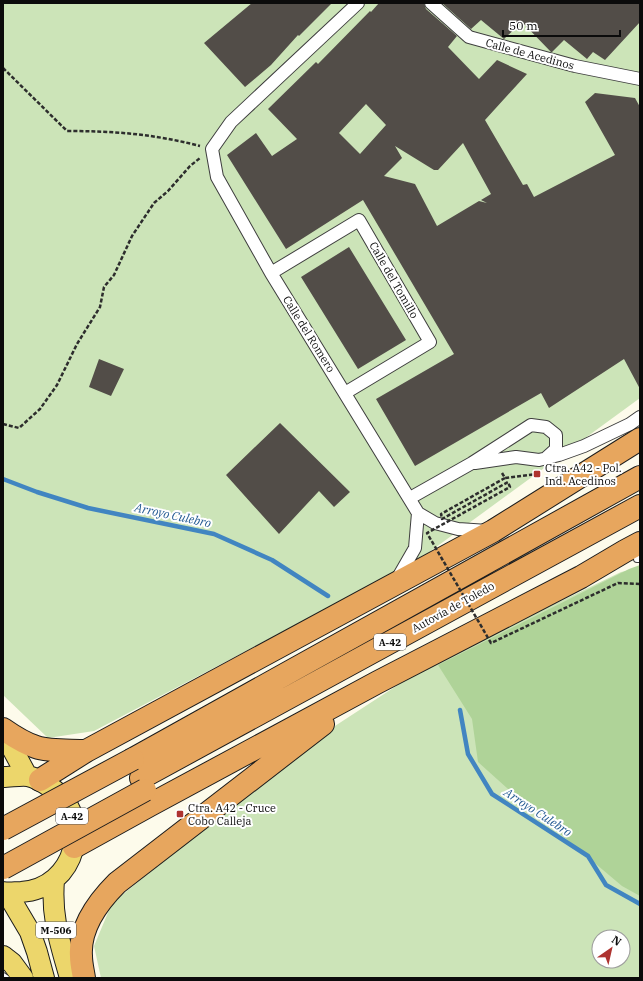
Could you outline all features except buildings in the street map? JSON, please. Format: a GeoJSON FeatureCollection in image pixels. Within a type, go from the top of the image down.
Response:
{"type":"FeatureCollection","features":[{"type":"Feature","properties":{"kind":"highway"},"geometry":{"type":"LineString","coordinates":[[34,778],[493,531],[640,439]]}},
{"type":"Feature","properties":{"kind":"highway","name":"A-42"},"geometry":{"type":"LineString","coordinates":[[3,855],[139,776],[541,531],[640,477]]}},
{"type":"Feature","properties":{"kind":"highway","name":"Autovía de Toledo"},"geometry":{"type":"LineString","coordinates":[[139,776],[640,506]]}},
{"type":"Feature","properties":{"kind":"highway"},"geometry":{"type":"LineString","coordinates":[[3,868],[139,776],[421,639],[638,542]]}},
{"type":"Feature","properties":{"kind":"highway"},"geometry":{"type":"LineString","coordinates":[[74,848],[378,682],[581,577],[638,542]]}},
{"type":"Feature","properties":{"kind":"highway"},"geometry":{"type":"LineString","coordinates":[[84,978],[81,955],[84,932],[94,909],[105,895],[124,878],[378,682]]}},
{"type":"Feature","properties":{"kind":"highway"},"geometry":{"type":"LineString","coordinates":[[3,729],[12,736],[36,747],[86,751]]}},
{"type":"Feature","properties":{"kind":"highway","name":"A-42"},"geometry":{"type":"LineString","coordinates":[[3,829],[139,776]]}},
{"type":"Feature","properties":{"kind":"main road","name":"M-506"},"geometry":{"type":"LineString","coordinates":[[3,736],[34,778],[57,792],[69,808],[75,827],[74,848],[67,865],[54,880],[32,891],[4,892]]}},
{"type":"Feature","properties":{"kind":"main road"},"geometry":{"type":"LineString","coordinates":[[3,777],[34,778]]}},
{"type":"Feature","properties":{"kind":"main road","name":"M-506"},"geometry":{"type":"LineString","coordinates":[[54,880],[53,910],[57,931],[70,978]]}},
{"type":"Feature","properties":{"kind":"main road","name":"M-506"},"geometry":{"type":"LineString","coordinates":[[4,892],[30,932],[44,978]]}},
{"type":"Feature","properties":{"kind":"main road"},"geometry":{"type":"LineString","coordinates":[[3,956],[12,963],[23,978]]}},
{"type":"Feature","properties":{"kind":"street"},"geometry":{"type":"LineString","coordinates":[[212,149],[231,122],[358,3]]}},
{"type":"Feature","properties":{"kind":"street","name":"Calle de Acedinos"},"geometry":{"type":"LineString","coordinates":[[432,3],[468,37],[575,66],[640,79]]}},
{"type":"Feature","properties":{"kind":"street","name":"Calle del Romero"},"geometry":{"type":"LineString","coordinates":[[212,149],[216,177],[271,273],[418,513]]}},
{"type":"Feature","properties":{"kind":"street","name":"Calle del Tomillo"},"geometry":{"type":"LineString","coordinates":[[271,273],[359,220],[430,342],[345,393]]}},
{"type":"Feature","properties":{"kind":"street"},"geometry":{"type":"LineString","coordinates":[[472,463],[516,457],[539,460],[559,455],[584,446],[630,424],[640,417]]}},
{"type":"Feature","properties":{"kind":"street"},"geometry":{"type":"LineString","coordinates":[[410,498],[472,463],[531,425],[546,427],[556,435],[556,450],[546,458]]}},
{"type":"Feature","properties":{"kind":"street"},"geometry":{"type":"LineString","coordinates":[[394,584],[414,548],[418,513],[435,523],[458,529],[493,531]]}},
{"type":"Feature","properties":{"kind":"path"},"geometry":{"type":"LineString","coordinates":[[3,68],[67,131],[133,133],[169,138],[212,149]]}},
{"type":"Feature","properties":{"kind":"path"},"geometry":{"type":"LineString","coordinates":[[3,424],[19,428],[40,409],[57,385],[77,344],[100,307],[104,287],[114,275],[132,236],[154,203],[168,191],[190,166],[212,149]]}},
{"type":"Feature","properties":{"kind":"path"},"geometry":{"type":"LineString","coordinates":[[537,474],[505,478],[441,514],[442,519],[508,482],[510,487],[427,533],[491,643],[618,583],[640,584]]}},
{"type":"Feature","properties":{"kind":"green space"},"geometry":{"type":"Polygon","coordinates":[[[3,3],[640,3],[640,398],[417,561],[94,731],[48,738],[3,695],[3,3]]]}},
{"type":"Feature","properties":{"kind":"green space"},"geometry":{"type":"Polygon","coordinates":[[[640,565],[640,896],[622,886],[527,806],[478,762],[472,719],[438,665],[629,569],[640,565]]]}},
{"type":"Feature","properties":{"kind":"green space"},"geometry":{"type":"Polygon","coordinates":[[[640,568],[640,978],[101,978],[94,946],[112,903],[315,739],[427,666],[621,572],[640,568]]]}},
{"type":"Feature","properties":{"kind":"waterway","name":"Arroyo Culebro"},"geometry":{"type":"LineString","coordinates":[[3,479],[37,492],[88,508],[214,534],[272,560],[328,596]]}},
{"type":"Feature","properties":{"kind":"waterway","name":"Arroyo Culebro"},"geometry":{"type":"LineString","coordinates":[[460,710],[468,754],[492,794],[588,856],[606,885],[640,904]]}},
{"type":"Feature","properties":{"kind":"place","name":"Ctra. A42 - Pol. Ind. Acedinos"},"geometry":{"type":"Point","coordinates":[537,474]}},
{"type":"Feature","properties":{"kind":"place","name":"Ctra. A42 - Cruce Cobo Calleja"},"geometry":{"type":"Point","coordinates":[180,814]}}]}
